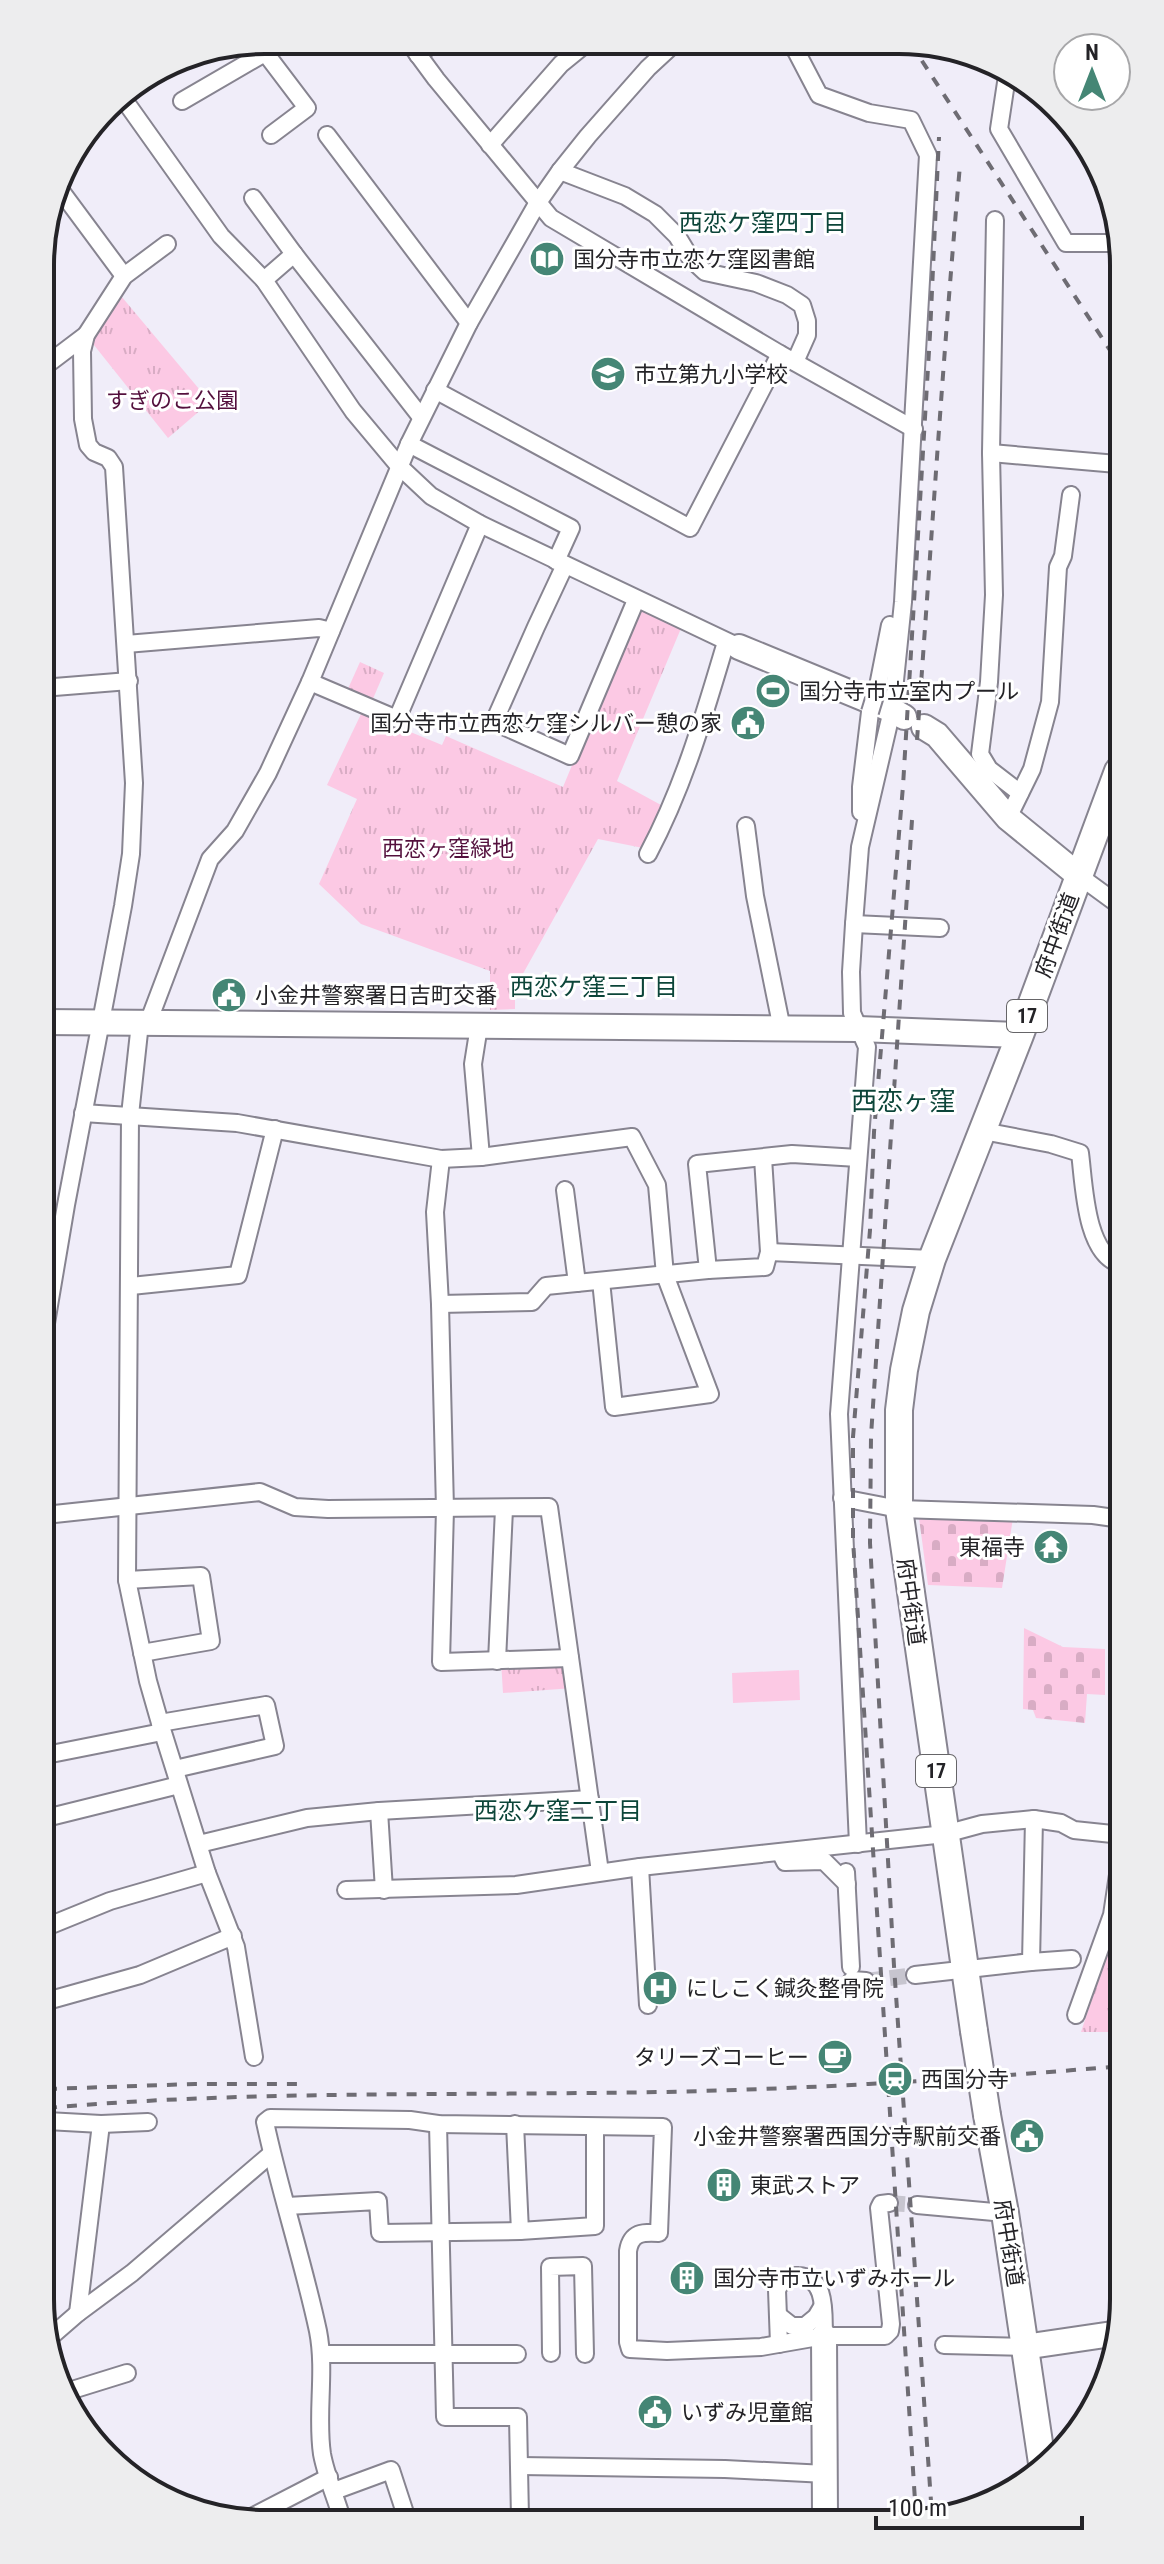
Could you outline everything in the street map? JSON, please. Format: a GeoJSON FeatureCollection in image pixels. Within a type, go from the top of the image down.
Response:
{"type":"FeatureCollection","features":[{"type":"Feature","properties":{"kind":"main road","name":"府中街道"},"geometry":{"type":"LineString","coordinates":[[1041,2455],[945,1834],[899,1509],[897,1449],[904,1370],[916,1311],[932,1259],[1020,1035],[1110,792]]}},
{"type":"Feature","properties":{"kind":"street"},"geometry":{"type":"LineString","coordinates":[[266,54],[307,108],[271,135]]}},
{"type":"Feature","properties":{"kind":"street"},"geometry":{"type":"LineString","coordinates":[[418,54],[551,218],[914,429]]}},
{"type":"Feature","properties":{"kind":"street"},"geometry":{"type":"LineString","coordinates":[[490,145],[573,54]]}},
{"type":"Feature","properties":{"kind":"street"},"geometry":{"type":"LineString","coordinates":[[254,2057],[233,1936],[207,1873],[161,1728],[127,1580],[130,1115],[144,1023],[210,859],[235,831],[268,773],[310,682],[399,466],[469,323],[537,204],[560,171],[663,54]]}},
{"type":"Feature","properties":{"kind":"street"},"geometry":{"type":"LineString","coordinates":[[797,54],[819,95],[869,113],[911,120],[928,155],[897,716],[861,787],[861,841],[854,924],[852,1013],[867,1047],[839,1414],[858,1844]]}},
{"type":"Feature","properties":{"kind":"street"},"geometry":{"type":"LineString","coordinates":[[182,101],[249,55]]}},
{"type":"Feature","properties":{"kind":"street"},"geometry":{"type":"LineString","coordinates":[[1006,84],[999,129],[1066,243],[1108,243]]}},
{"type":"Feature","properties":{"kind":"street"},"geometry":{"type":"LineString","coordinates":[[128,105],[221,236],[264,280],[353,411],[399,466],[431,496],[480,524],[636,600],[937,735],[1008,818],[1110,898]]}},
{"type":"Feature","properties":{"kind":"street"},"geometry":{"type":"LineString","coordinates":[[327,135],[469,323]]}},
{"type":"Feature","properties":{"kind":"street"},"geometry":{"type":"LineString","coordinates":[[435,390],[690,528],[788,358],[807,335],[802,305],[787,295],[756,283],[705,272],[655,214],[625,196],[560,171]]}},
{"type":"Feature","properties":{"kind":"street"},"geometry":{"type":"LineString","coordinates":[[66,197],[124,276]]}},
{"type":"Feature","properties":{"kind":"street"},"geometry":{"type":"LineString","coordinates":[[253,198],[421,417]]}},
{"type":"Feature","properties":{"kind":"street"},"geometry":{"type":"LineString","coordinates":[[995,220],[991,453],[994,595],[989,682],[980,754],[989,769],[1020,793]]}},
{"type":"Feature","properties":{"kind":"street"},"geometry":{"type":"LineString","coordinates":[[54,358],[86,335],[124,276],[167,244]]}},
{"type":"Feature","properties":{"kind":"street"},"geometry":{"type":"LineString","coordinates":[[264,280],[294,254]]}},
{"type":"Feature","properties":{"kind":"street"},"geometry":{"type":"LineString","coordinates":[[54,1278],[123,906],[131,854],[134,783],[114,467],[108,458],[94,452],[88,445],[83,419],[81,364],[86,335]]}},
{"type":"Feature","properties":{"kind":"street"},"geometry":{"type":"LineString","coordinates":[[409,444],[571,528],[560,563],[494,722],[570,756],[636,600]]}},
{"type":"Feature","properties":{"kind":"street"},"geometry":{"type":"LineString","coordinates":[[991,453],[1110,463]]}},
{"type":"Feature","properties":{"kind":"street"},"geometry":{"type":"LineString","coordinates":[[1008,818],[1032,769],[1050,702],[1058,567],[1063,556],[1071,495]]}},
{"type":"Feature","properties":{"kind":"street"},"geometry":{"type":"LineString","coordinates":[[310,682],[397,719],[480,524]]}},
{"type":"Feature","properties":{"kind":"street"},"geometry":{"type":"LineString","coordinates":[[897,716],[878,686],[887,645],[898,544],[907,535]]}},
{"type":"Feature","properties":{"kind":"street"},"geometry":{"type":"LineString","coordinates":[[126,644],[319,628],[331,631]]}},
{"type":"Feature","properties":{"kind":"street"},"geometry":{"type":"LineString","coordinates":[[648,854],[666,821],[732,644]]}},
{"type":"Feature","properties":{"kind":"street"},"geometry":{"type":"LineString","coordinates":[[54,687],[129,681]]}},
{"type":"Feature","properties":{"kind":"street"},"geometry":{"type":"LineString","coordinates":[[746,826],[755,896],[782,1029]]}},
{"type":"Feature","properties":{"kind":"street"},"geometry":{"type":"LineString","coordinates":[[854,924],[940,928]]}},
{"type":"Feature","properties":{"kind":"street"},"geometry":{"type":"LineString","coordinates":[[54,1022],[858,1029],[1020,1035]]}},
{"type":"Feature","properties":{"kind":"street"},"geometry":{"type":"LineString","coordinates":[[479,1026],[473,1064],[481,1157]]}},
{"type":"Feature","properties":{"kind":"street"},"geometry":{"type":"LineString","coordinates":[[83,1113],[237,1123],[441,1159],[481,1157],[632,1137],[657,1185],[665,1275],[710,1394],[614,1407],[601,1281]]}},
{"type":"Feature","properties":{"kind":"street"},"geometry":{"type":"LineString","coordinates":[[131,1286],[238,1275],[275,1129]]}},
{"type":"Feature","properties":{"kind":"street"},"geometry":{"type":"LineString","coordinates":[[983,1131],[1080,1153],[1091,1225],[1103,1254],[1110,1258]]}},
{"type":"Feature","properties":{"kind":"street"},"geometry":{"type":"LineString","coordinates":[[708,1270],[697,1164],[792,1154],[858,1158]]}},
{"type":"Feature","properties":{"kind":"street"},"geometry":{"type":"LineString","coordinates":[[440,1304],[532,1302],[546,1286],[765,1267],[769,1252],[763,1158]]}},
{"type":"Feature","properties":{"kind":"street"},"geometry":{"type":"LineString","coordinates":[[441,1159],[435,1212],[445,1509],[441,1662],[570,1658]]}},
{"type":"Feature","properties":{"kind":"street"},"geometry":{"type":"LineString","coordinates":[[565,1190],[577,1283]]}},
{"type":"Feature","properties":{"kind":"street"},"geometry":{"type":"LineString","coordinates":[[769,1252],[932,1259]]}},
{"type":"Feature","properties":{"kind":"street"},"geometry":{"type":"LineString","coordinates":[[54,1514],[260,1492],[295,1507],[549,1507],[600,1872]]}},
{"type":"Feature","properties":{"kind":"street"},"geometry":{"type":"LineString","coordinates":[[842,1498],[899,1509],[1110,1517]]}},
{"type":"Feature","properties":{"kind":"street"},"geometry":{"type":"LineString","coordinates":[[497,1661],[504,1509]]}},
{"type":"Feature","properties":{"kind":"street"},"geometry":{"type":"LineString","coordinates":[[127,1580],[201,1576],[211,1641],[142,1653]]}},
{"type":"Feature","properties":{"kind":"street"},"geometry":{"type":"LineString","coordinates":[[54,1753],[266,1705],[275,1746],[54,1815]]}},
{"type":"Feature","properties":{"kind":"street"},"geometry":{"type":"LineString","coordinates":[[199,1844],[307,1818],[590,1799]]}},
{"type":"Feature","properties":{"kind":"street"},"geometry":{"type":"LineString","coordinates":[[379,1811],[384,1890]]}},
{"type":"Feature","properties":{"kind":"street"},"geometry":{"type":"LineString","coordinates":[[1031,1962],[1034,1819]]}},
{"type":"Feature","properties":{"kind":"street"},"geometry":{"type":"LineString","coordinates":[[346,1890],[507,1886],[640,1867],[945,1834],[982,1824],[1034,1819],[1061,1823],[1074,1830],[1110,1834]]}},
{"type":"Feature","properties":{"kind":"street"},"geometry":{"type":"LineString","coordinates":[[780,1852],[785,1862],[824,1861],[847,1878],[857,1976]]}},
{"type":"Feature","properties":{"kind":"street"},"geometry":{"type":"LineString","coordinates":[[640,1867],[648,2005]]}},
{"type":"Feature","properties":{"kind":"street"},"geometry":{"type":"LineString","coordinates":[[54,1924],[110,1901],[207,1873]]}},
{"type":"Feature","properties":{"kind":"street"},"geometry":{"type":"LineString","coordinates":[[1076,2015],[1110,1921]]}},
{"type":"Feature","properties":{"kind":"street"},"geometry":{"type":"LineString","coordinates":[[54,1999],[140,1975],[233,1936]]}},
{"type":"Feature","properties":{"kind":"street"},"geometry":{"type":"LineString","coordinates":[[915,1975],[1072,1959]]}},
{"type":"Feature","properties":{"kind":"street"},"geometry":{"type":"LineString","coordinates":[[339,2510],[322,2454],[321,2354],[287,2206],[271,2154],[265,2122],[270,2118],[595,2128],[663,2127],[659,2233],[639,2233],[633,2237],[628,2251],[630,2349],[667,2351],[761,2347],[824,2336],[885,2336],[890,2331],[879,2208],[881,2204],[889,2203]]}},
{"type":"Feature","properties":{"kind":"street"},"geometry":{"type":"LineString","coordinates":[[54,2121],[148,2122]]}},
{"type":"Feature","properties":{"kind":"street"},"geometry":{"type":"LineString","coordinates":[[78,2313],[101,2124]]}},
{"type":"Feature","properties":{"kind":"street"},"geometry":{"type":"LineString","coordinates":[[438,2124],[445,2417],[518,2417],[520,2510]]}},
{"type":"Feature","properties":{"kind":"street"},"geometry":{"type":"LineString","coordinates":[[515,2124],[520,2231]]}},
{"type":"Feature","properties":{"kind":"street"},"geometry":{"type":"LineString","coordinates":[[287,2206],[378,2201],[380,2233],[520,2231],[595,2226],[595,2128]]}},
{"type":"Feature","properties":{"kind":"street"},"geometry":{"type":"LineString","coordinates":[[57,2331],[132,2273],[271,2154]]}},
{"type":"Feature","properties":{"kind":"street"},"geometry":{"type":"LineString","coordinates":[[917,2205],[1005,2213]]}},
{"type":"Feature","properties":{"kind":"street"},"geometry":{"type":"LineString","coordinates":[[551,2353],[550,2267],[583,2266],[585,2354]]}},
{"type":"Feature","properties":{"kind":"street"},"geometry":{"type":"LineString","coordinates":[[779,2344],[777,2290],[789,2277],[806,2277],[814,2282],[822,2295],[825,2510]]}},
{"type":"Feature","properties":{"kind":"street"},"geometry":{"type":"LineString","coordinates":[[778,2315],[792,2326],[805,2326],[822,2307]]}},
{"type":"Feature","properties":{"kind":"street"},"geometry":{"type":"LineString","coordinates":[[944,2345],[1024,2347],[1107,2335]]}},
{"type":"Feature","properties":{"kind":"street"},"geometry":{"type":"LineString","coordinates":[[321,2354],[517,2354]]}},
{"type":"Feature","properties":{"kind":"street"},"geometry":{"type":"LineString","coordinates":[[76,2391],[127,2373]]}},
{"type":"Feature","properties":{"kind":"street"},"geometry":{"type":"LineString","coordinates":[[520,2466],[826,2474]]}},
{"type":"Feature","properties":{"kind":"street"},"geometry":{"type":"LineString","coordinates":[[270,2510],[332,2484],[391,2470],[404,2510]]}},
{"type":"Feature","properties":{"kind":"green space","name":"すぎのこ公園"},"geometry":{"type":"Polygon","coordinates":[[[116,290],[210,402],[168,438],[86,335],[116,290]]]}},
{"type":"Feature","properties":{"kind":"green space","name":"西恋ヶ窪緑地"},"geometry":{"type":"Polygon","coordinates":[[[645,610],[682,626],[617,781],[661,805],[643,848],[598,839],[515,988],[515,1009],[490,1010],[490,971],[361,924],[319,884],[357,799],[327,785],[362,712],[442,745],[446,736],[563,787],[636,611],[645,610]]]}},
{"type":"Feature","properties":{"kind":"green space"},"geometry":{"type":"Polygon","coordinates":[[[360,662],[384,673],[372,701],[347,691],[360,662]]]}},
{"type":"Feature","properties":{"kind":"green space"},"geometry":{"type":"Polygon","coordinates":[[[919,1518],[1013,1518],[1002,1588],[928,1585],[919,1518]]]}},
{"type":"Feature","properties":{"kind":"green space"},"geometry":{"type":"Polygon","coordinates":[[[1024,1628],[1063,1647],[1105,1649],[1105,1695],[1087,1694],[1085,1723],[1036,1718],[1033,1710],[1023,1709],[1024,1628]]]}},
{"type":"Feature","properties":{"kind":"green space"},"geometry":{"type":"Polygon","coordinates":[[[562,1659],[574,1688],[503,1693],[501,1661],[562,1659]]]}},
{"type":"Feature","properties":{"kind":"green space"},"geometry":{"type":"Polygon","coordinates":[[[799,1670],[800,1700],[733,1703],[732,1673],[799,1670]]]}},
{"type":"Feature","properties":{"kind":"green space"},"geometry":{"type":"Polygon","coordinates":[[[1110,1944],[1110,2032],[1081,2032],[1110,1944]]]}},
{"type":"Feature","properties":{"kind":"tunnel"},"geometry":{"type":"LineString","coordinates":[[866,1981],[915,1975]]}},
{"type":"Feature","properties":{"kind":"tunnel"},"geometry":{"type":"LineString","coordinates":[[889,2203],[917,2205]]}},
{"type":"Feature","properties":{"kind":"railway"},"geometry":{"type":"LineString","coordinates":[[918,55],[1110,350]]}},
{"type":"Feature","properties":{"kind":"railway"},"geometry":{"type":"LineString","coordinates":[[916,2509],[853,1540],[853,1437],[870,1230],[874,1132],[903,786],[939,137]]}},
{"type":"Feature","properties":{"kind":"railway"},"geometry":{"type":"LineString","coordinates":[[917,740],[960,165]]}},
{"type":"Feature","properties":{"kind":"railway"},"geometry":{"type":"LineString","coordinates":[[912,820],[871,1436],[870,1543],[894,1966],[931,2507]]}},
{"type":"Feature","properties":{"kind":"railway"},"geometry":{"type":"LineString","coordinates":[[54,2107],[248,2097],[787,2088],[1110,2067]]}},
{"type":"Feature","properties":{"kind":"railway"},"geometry":{"type":"LineString","coordinates":[[54,2089],[299,2084]]}},
{"type":"Feature","properties":{"kind":"place","name":"国分寺市立恋ケ窪図書館"},"geometry":{"type":"Point","coordinates":[547,259]}},
{"type":"Feature","properties":{"kind":"place","name":"市立第九小学校"},"geometry":{"type":"Point","coordinates":[608,374]}},
{"type":"Feature","properties":{"kind":"place","name":"国分寺市立室内プール"},"geometry":{"type":"Point","coordinates":[773,691]}},
{"type":"Feature","properties":{"kind":"place","name":"国分寺市立西恋ケ窪シルバー憩の家"},"geometry":{"type":"Point","coordinates":[748,723]}},
{"type":"Feature","properties":{"kind":"place","name":"小金井警察署日吉町交番"},"geometry":{"type":"Point","coordinates":[229,995]}},
{"type":"Feature","properties":{"kind":"place","name":"東福寺"},"geometry":{"type":"Point","coordinates":[1051,1547]}},
{"type":"Feature","properties":{"kind":"place","name":"にしこく鍼灸整骨院"},"geometry":{"type":"Point","coordinates":[660,1988]}},
{"type":"Feature","properties":{"kind":"place","name":"タリーズコーヒー"},"geometry":{"type":"Point","coordinates":[835,2057]}},
{"type":"Feature","properties":{"kind":"place","name":"西国分寺"},"geometry":{"type":"Point","coordinates":[895,2079]}},
{"type":"Feature","properties":{"kind":"place","name":"小金井警察署西国分寺駅前交番"},"geometry":{"type":"Point","coordinates":[1027,2136]}},
{"type":"Feature","properties":{"kind":"place","name":"東武ストア"},"geometry":{"type":"Point","coordinates":[724,2185]}},
{"type":"Feature","properties":{"kind":"place","name":"国分寺市立いずみホール"},"geometry":{"type":"Point","coordinates":[687,2278]}},
{"type":"Feature","properties":{"kind":"place","name":"いずみ児童館"},"geometry":{"type":"Point","coordinates":[655,2412]}},
{"type":"Feature","properties":{"kind":"district","name":"西恋ケ窪四丁目"},"geometry":{"type":"Point","coordinates":[763,223]}},
{"type":"Feature","properties":{"kind":"district","name":"西恋ケ窪三丁目"},"geometry":{"type":"Point","coordinates":[594,987]}},
{"type":"Feature","properties":{"kind":"district","name":"西恋ヶ窪"},"geometry":{"type":"Point","coordinates":[903,1101]}},
{"type":"Feature","properties":{"kind":"district","name":"西恋ケ窪二丁目"},"geometry":{"type":"Point","coordinates":[558,1811]}}]}
